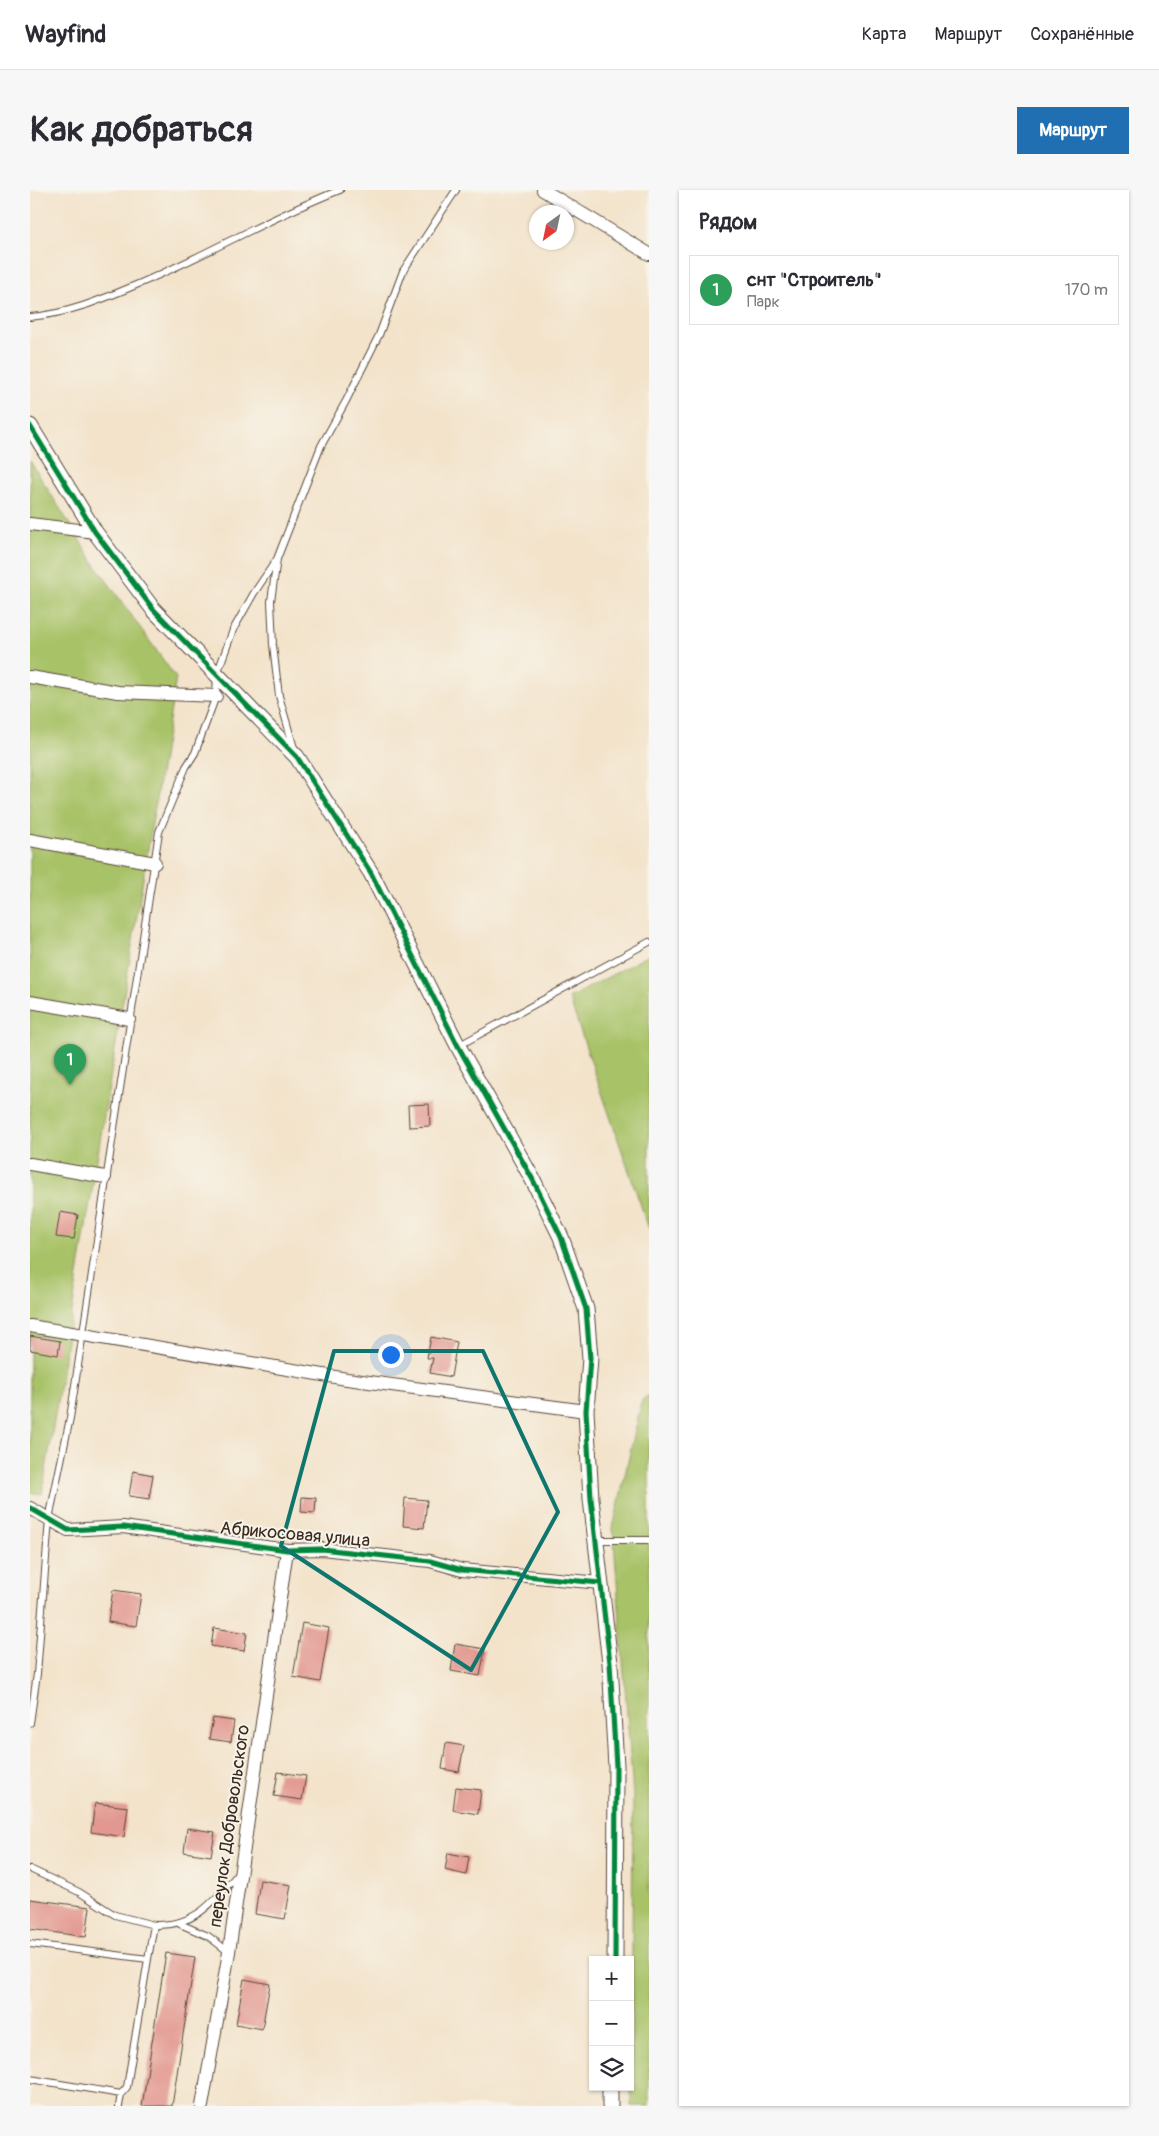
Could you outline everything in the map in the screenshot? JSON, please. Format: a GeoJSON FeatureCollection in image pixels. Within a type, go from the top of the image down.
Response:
{"type":"FeatureCollection","features":[{"type":"Feature","properties":{"kind":"street"},"geometry":{"type":"LineString","coordinates":[[543,190],[649,254]]}},
{"type":"Feature","properties":{"kind":"street"},"geometry":{"type":"LineString","coordinates":[[30,426],[95,532],[153,609],[297,757],[371,873],[458,1046],[533,1180],[560,1237],[586,1309],[590,1358],[586,1411],[600,1582],[610,1662],[616,1766],[615,1956]]}},
{"type":"Feature","properties":{"kind":"street"},"geometry":{"type":"LineString","coordinates":[[30,524],[95,532]]}},
{"type":"Feature","properties":{"kind":"street"},"geometry":{"type":"LineString","coordinates":[[30,677],[118,692],[216,696]]}},
{"type":"Feature","properties":{"kind":"street"},"geometry":{"type":"LineString","coordinates":[[30,840],[155,863]]}},
{"type":"Feature","properties":{"kind":"street"},"geometry":{"type":"LineString","coordinates":[[30,1002],[129,1019]]}},
{"type":"Feature","properties":{"kind":"street"},"geometry":{"type":"LineString","coordinates":[[30,1164],[105,1177]]}},
{"type":"Feature","properties":{"kind":"street"},"geometry":{"type":"LineString","coordinates":[[30,1326],[347,1379],[586,1411]]}},
{"type":"Feature","properties":{"kind":"street","name":"Абрикосовая улица"},"geometry":{"type":"LineString","coordinates":[[30,1508],[68,1530],[123,1528],[287,1550],[322,1549],[430,1561],[462,1570],[600,1582]]}},
{"type":"Feature","properties":{"kind":"street","name":"переулок Добровольского"},"geometry":{"type":"LineString","coordinates":[[202,2106],[229,1952],[287,1550]]}},
{"type":"Feature","properties":{"kind":"street"},"geometry":{"type":"LineString","coordinates":[[610,2091],[610,2106]]}},
{"type":"Feature","properties":{"kind":"lane"},"geometry":{"type":"LineString","coordinates":[[30,317],[47,316],[91,304],[175,269],[340,190]]}},
{"type":"Feature","properties":{"kind":"lane"},"geometry":{"type":"LineString","coordinates":[[30,1723],[37,1674],[50,1520],[70,1418],[83,1336],[105,1177],[159,832],[186,767],[195,753],[216,696],[217,674],[233,630],[254,593],[277,559],[321,446],[380,335],[403,271],[456,190]]}},
{"type":"Feature","properties":{"kind":"lane"},"geometry":{"type":"LineString","coordinates":[[277,559],[272,601],[273,645],[279,696],[297,757]]}},
{"type":"Feature","properties":{"kind":"lane"},"geometry":{"type":"LineString","coordinates":[[458,1046],[649,942]]}},
{"type":"Feature","properties":{"kind":"lane"},"geometry":{"type":"LineString","coordinates":[[596,1540],[649,1540]]}},
{"type":"Feature","properties":{"kind":"lane"},"geometry":{"type":"LineString","coordinates":[[30,1870],[79,1892],[116,1915],[154,1925],[172,1926],[180,1924],[207,1909],[240,1872]]}},
{"type":"Feature","properties":{"kind":"lane"},"geometry":{"type":"LineString","coordinates":[[180,1924],[208,1936],[229,1952]]}},
{"type":"Feature","properties":{"kind":"lane"},"geometry":{"type":"LineString","coordinates":[[119,2106],[121,2094],[127,2087],[154,1925]]}},
{"type":"Feature","properties":{"kind":"lane"},"geometry":{"type":"LineString","coordinates":[[30,1944],[148,1959]]}},
{"type":"Feature","properties":{"kind":"lane"},"geometry":{"type":"LineString","coordinates":[[30,2079],[121,2094]]}},
{"type":"Feature","properties":{"kind":"highlighted area"},"geometry":{"type":"Polygon","coordinates":[[[334,1351],[483,1351],[558,1512],[471,1670],[281,1546],[334,1351]]]}},
{"type":"Feature","properties":{"kind":"green space"},"geometry":{"type":"Polygon","coordinates":[[[30,461],[94,563],[176,678],[42,1494],[30,1492],[30,461]]]}},
{"type":"Feature","properties":{"kind":"green space"},"geometry":{"type":"Polygon","coordinates":[[[649,955],[649,1229],[569,998],[649,955]]]}},
{"type":"Feature","properties":{"kind":"green space"},"geometry":{"type":"Polygon","coordinates":[[[649,1395],[649,2106],[631,2106],[631,2091],[634,2091],[634,1956],[632,1956],[633,1794],[613,1528],[642,1400],[649,1395]]]}},
{"type":"Feature","properties":{"kind":"building"},"geometry":{"type":"Polygon","coordinates":[[[429,1104],[430,1126],[409,1127],[408,1105],[429,1104]]]}},
{"type":"Feature","properties":{"kind":"building"},"geometry":{"type":"Polygon","coordinates":[[[60,1212],[78,1215],[74,1239],[56,1237],[60,1212]]]}},
{"type":"Feature","properties":{"kind":"building"},"geometry":{"type":"Polygon","coordinates":[[[30,1336],[60,1341],[58,1355],[30,1350],[30,1336]]]}},
{"type":"Feature","properties":{"kind":"building"},"geometry":{"type":"Polygon","coordinates":[[[431,1337],[457,1342],[451,1377],[430,1373],[433,1358],[427,1358],[431,1337]]]}},
{"type":"Feature","properties":{"kind":"building"},"geometry":{"type":"Polygon","coordinates":[[[133,1471],[153,1475],[149,1499],[129,1496],[133,1471]]]}},
{"type":"Feature","properties":{"kind":"building"},"geometry":{"type":"Polygon","coordinates":[[[302,1497],[316,1498],[315,1513],[301,1512],[302,1497]]]}},
{"type":"Feature","properties":{"kind":"building"},"geometry":{"type":"Polygon","coordinates":[[[405,1498],[427,1500],[424,1528],[403,1526],[405,1498]]]}},
{"type":"Feature","properties":{"kind":"building"},"geometry":{"type":"Polygon","coordinates":[[[113,1590],[141,1594],[136,1626],[108,1622],[113,1590]]]}},
{"type":"Feature","properties":{"kind":"building"},"geometry":{"type":"Polygon","coordinates":[[[302,1623],[329,1628],[320,1682],[293,1677],[302,1623]]]}},
{"type":"Feature","properties":{"kind":"building"},"geometry":{"type":"Polygon","coordinates":[[[214,1628],[247,1633],[244,1651],[211,1646],[214,1628]]]}},
{"type":"Feature","properties":{"kind":"building"},"geometry":{"type":"Polygon","coordinates":[[[455,1644],[485,1649],[480,1676],[451,1671],[455,1644]]]}},
{"type":"Feature","properties":{"kind":"building"},"geometry":{"type":"Polygon","coordinates":[[[213,1718],[234,1721],[231,1742],[209,1739],[213,1718]]]}},
{"type":"Feature","properties":{"kind":"building"},"geometry":{"type":"Polygon","coordinates":[[[446,1743],[464,1746],[459,1772],[442,1769],[446,1743]]]}},
{"type":"Feature","properties":{"kind":"building"},"geometry":{"type":"Polygon","coordinates":[[[278,1772],[306,1776],[302,1800],[274,1796],[278,1772]]]}},
{"type":"Feature","properties":{"kind":"building"},"geometry":{"type":"Polygon","coordinates":[[[456,1787],[481,1790],[478,1814],[453,1810],[456,1787]]]}},
{"type":"Feature","properties":{"kind":"building"},"geometry":{"type":"Polygon","coordinates":[[[95,1803],[128,1807],[124,1837],[91,1832],[95,1803]]]}},
{"type":"Feature","properties":{"kind":"building"},"geometry":{"type":"Polygon","coordinates":[[[187,1828],[215,1832],[211,1856],[184,1852],[187,1828]]]}},
{"type":"Feature","properties":{"kind":"building"},"geometry":{"type":"Polygon","coordinates":[[[448,1853],[469,1857],[466,1875],[445,1870],[448,1853]]]}},
{"type":"Feature","properties":{"kind":"building"},"geometry":{"type":"Polygon","coordinates":[[[260,1880],[291,1885],[285,1919],[255,1914],[260,1880]]]}},
{"type":"Feature","properties":{"kind":"building"},"geometry":{"type":"Polygon","coordinates":[[[30,1899],[90,1907],[86,1937],[30,1929],[30,1899]]]}},
{"type":"Feature","properties":{"kind":"building"},"geometry":{"type":"Polygon","coordinates":[[[166,1953],[195,1957],[172,2106],[142,2106],[166,1953]]]}},
{"type":"Feature","properties":{"kind":"building"},"geometry":{"type":"Polygon","coordinates":[[[244,1979],[270,1984],[262,2029],[236,2024],[244,1979]]]}},
{"type":"Feature","properties":{"kind":"cycle path"},"geometry":{"type":"LineString","coordinates":[[30,426],[95,532],[153,609],[297,757],[371,873],[458,1046],[533,1180],[561,1237],[586,1309],[590,1358],[586,1411],[591,1499],[610,1663],[616,1766],[615,1956]]}},
{"type":"Feature","properties":{"kind":"cycle path"},"geometry":{"type":"LineString","coordinates":[[30,1508],[68,1530],[123,1527],[287,1550],[322,1549],[430,1561],[462,1570],[600,1583]]}},
{"type":"Feature","properties":{"kind":"place","name":"снт \"Строитель\""},"geometry":{"type":"Point","coordinates":[70,1085]}}]}
